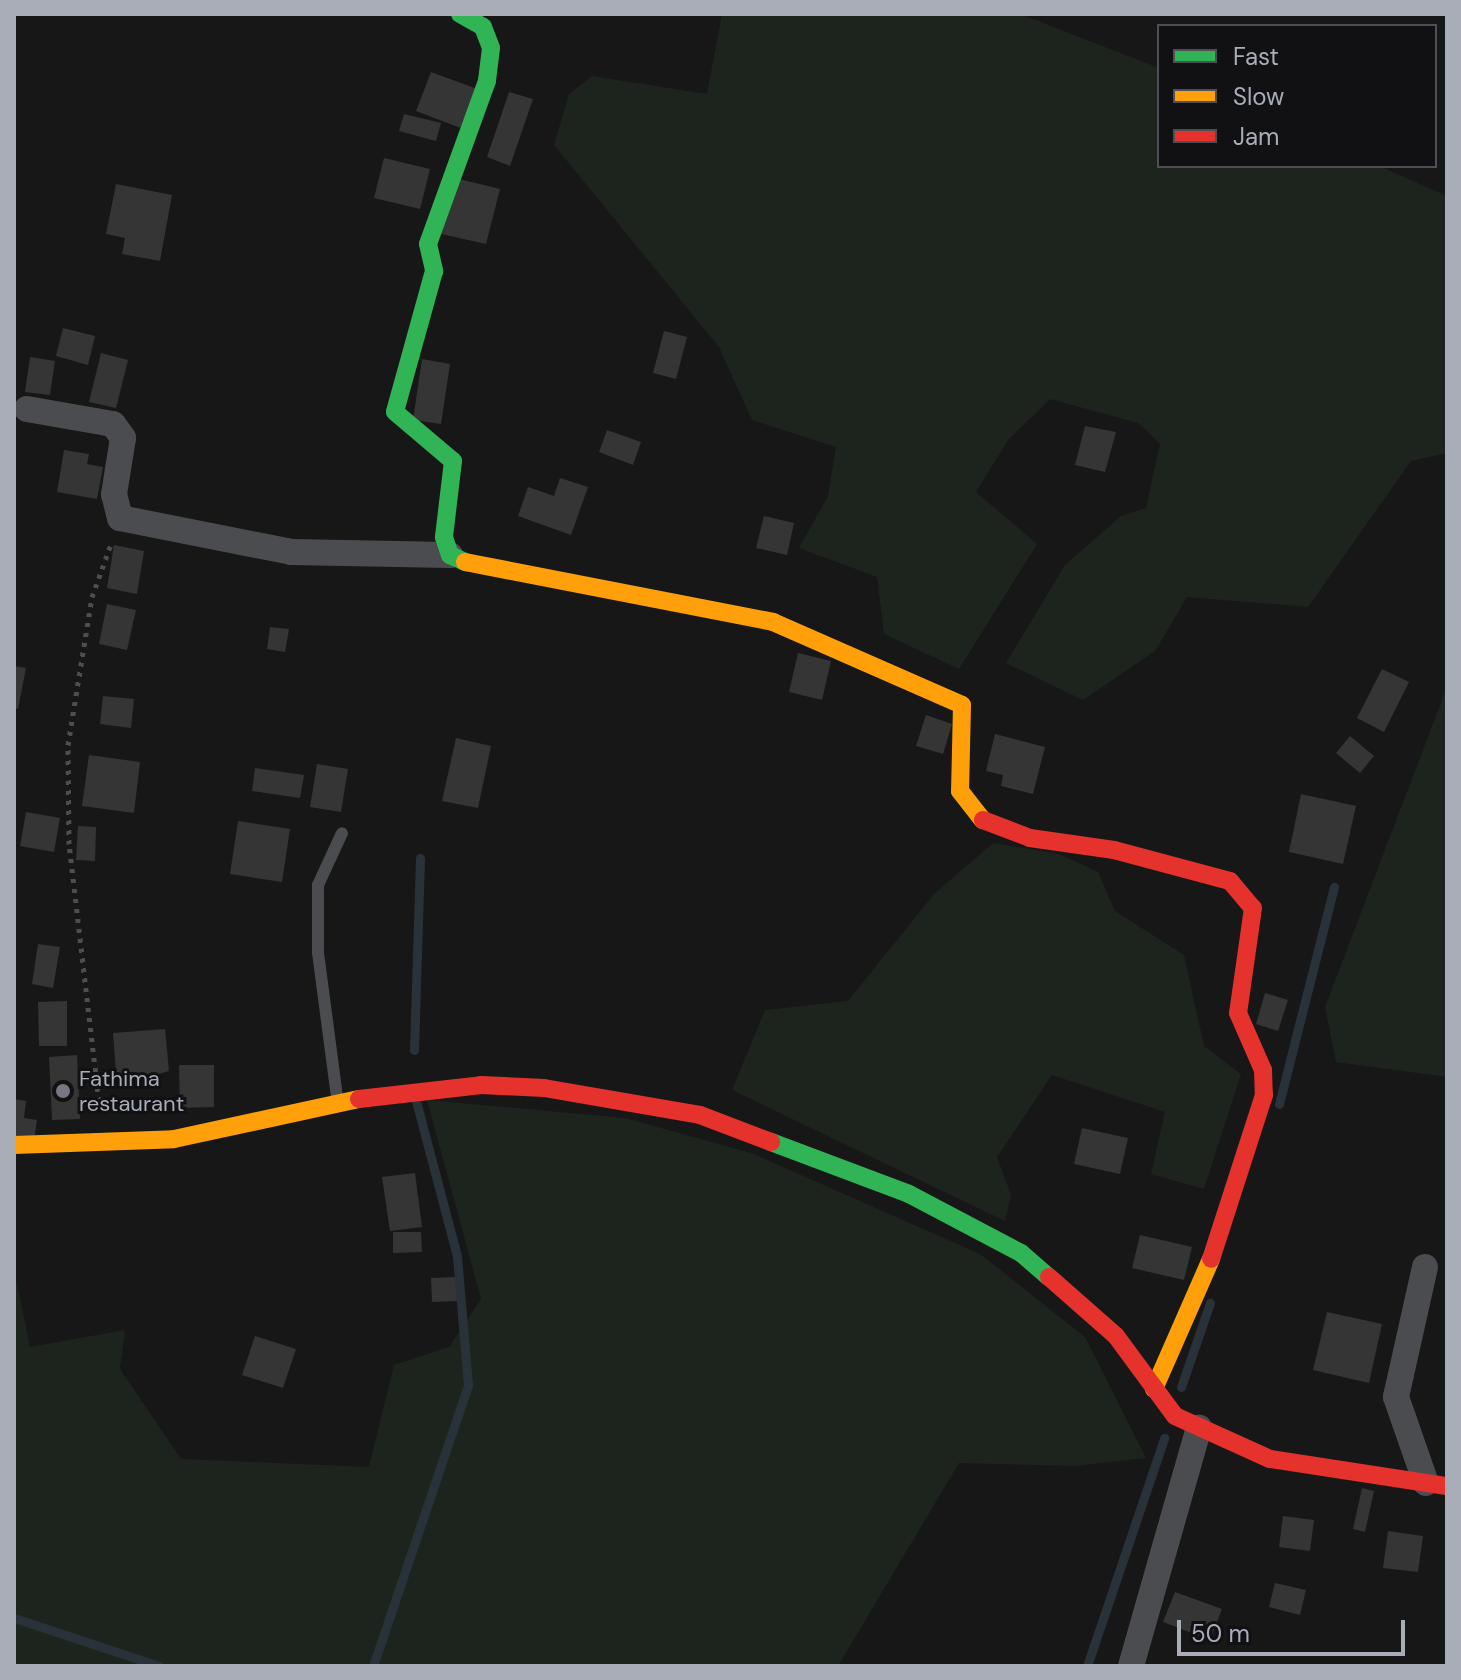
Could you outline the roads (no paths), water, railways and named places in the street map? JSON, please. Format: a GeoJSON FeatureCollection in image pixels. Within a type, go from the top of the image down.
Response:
{"type":"FeatureCollection","features":[{"type":"Feature","properties":{"kind":"street"},"geometry":{"type":"LineString","coordinates":[[450,555],[444,537],[453,461],[395,412],[434,271],[428,244],[487,81],[491,48],[483,27],[460,14]]}},
{"type":"Feature","properties":{"kind":"street"},"geometry":{"type":"LineString","coordinates":[[27,409],[113,424],[123,438],[114,494],[120,518],[291,552],[450,555],[476,567],[604,584],[773,622],[962,705],[960,791],[978,818],[1030,838],[1114,850],[1230,881],[1253,908],[1238,1013],[1263,1070],[1264,1095],[1232,1210],[1154,1389]]}},
{"type":"Feature","properties":{"kind":"street"},"geometry":{"type":"LineString","coordinates":[[14,1145],[174,1139],[337,1101],[434,1087],[544,1088],[741,1126],[909,1194],[1021,1253],[1116,1336],[1175,1416],[1270,1459],[1436,1484]]}},
{"type":"Feature","properties":{"kind":"street"},"geometry":{"type":"LineString","coordinates":[[1425,1267],[1396,1397],[1436,1484]]}},
{"type":"Feature","properties":{"kind":"street"},"geometry":{"type":"LineString","coordinates":[[1131,1666],[1199,1427]]}},
{"type":"Feature","properties":{"kind":"lane"},"geometry":{"type":"LineString","coordinates":[[337,1101],[318,952],[318,885],[342,833]]}},
{"type":"Feature","properties":{"kind":"waterway"},"geometry":{"type":"LineString","coordinates":[[414,1050],[420,858]]}},
{"type":"Feature","properties":{"kind":"waterway"},"geometry":{"type":"LineString","coordinates":[[1279,1104],[1334,887]]}},
{"type":"Feature","properties":{"kind":"waterway"},"geometry":{"type":"LineString","coordinates":[[373,1666],[468,1385],[457,1256],[416,1101]]}},
{"type":"Feature","properties":{"kind":"waterway"},"geometry":{"type":"LineString","coordinates":[[1181,1387],[1210,1303]]}},
{"type":"Feature","properties":{"kind":"waterway"},"geometry":{"type":"LineString","coordinates":[[1087,1666],[1164,1438]]}},
{"type":"Feature","properties":{"kind":"waterway"},"geometry":{"type":"LineString","coordinates":[[14,1618],[159,1666]]}},
{"type":"Feature","properties":{"kind":"place","name":"Fathima restaurant"},"geometry":{"type":"Point","coordinates":[63,1091]}}]}
